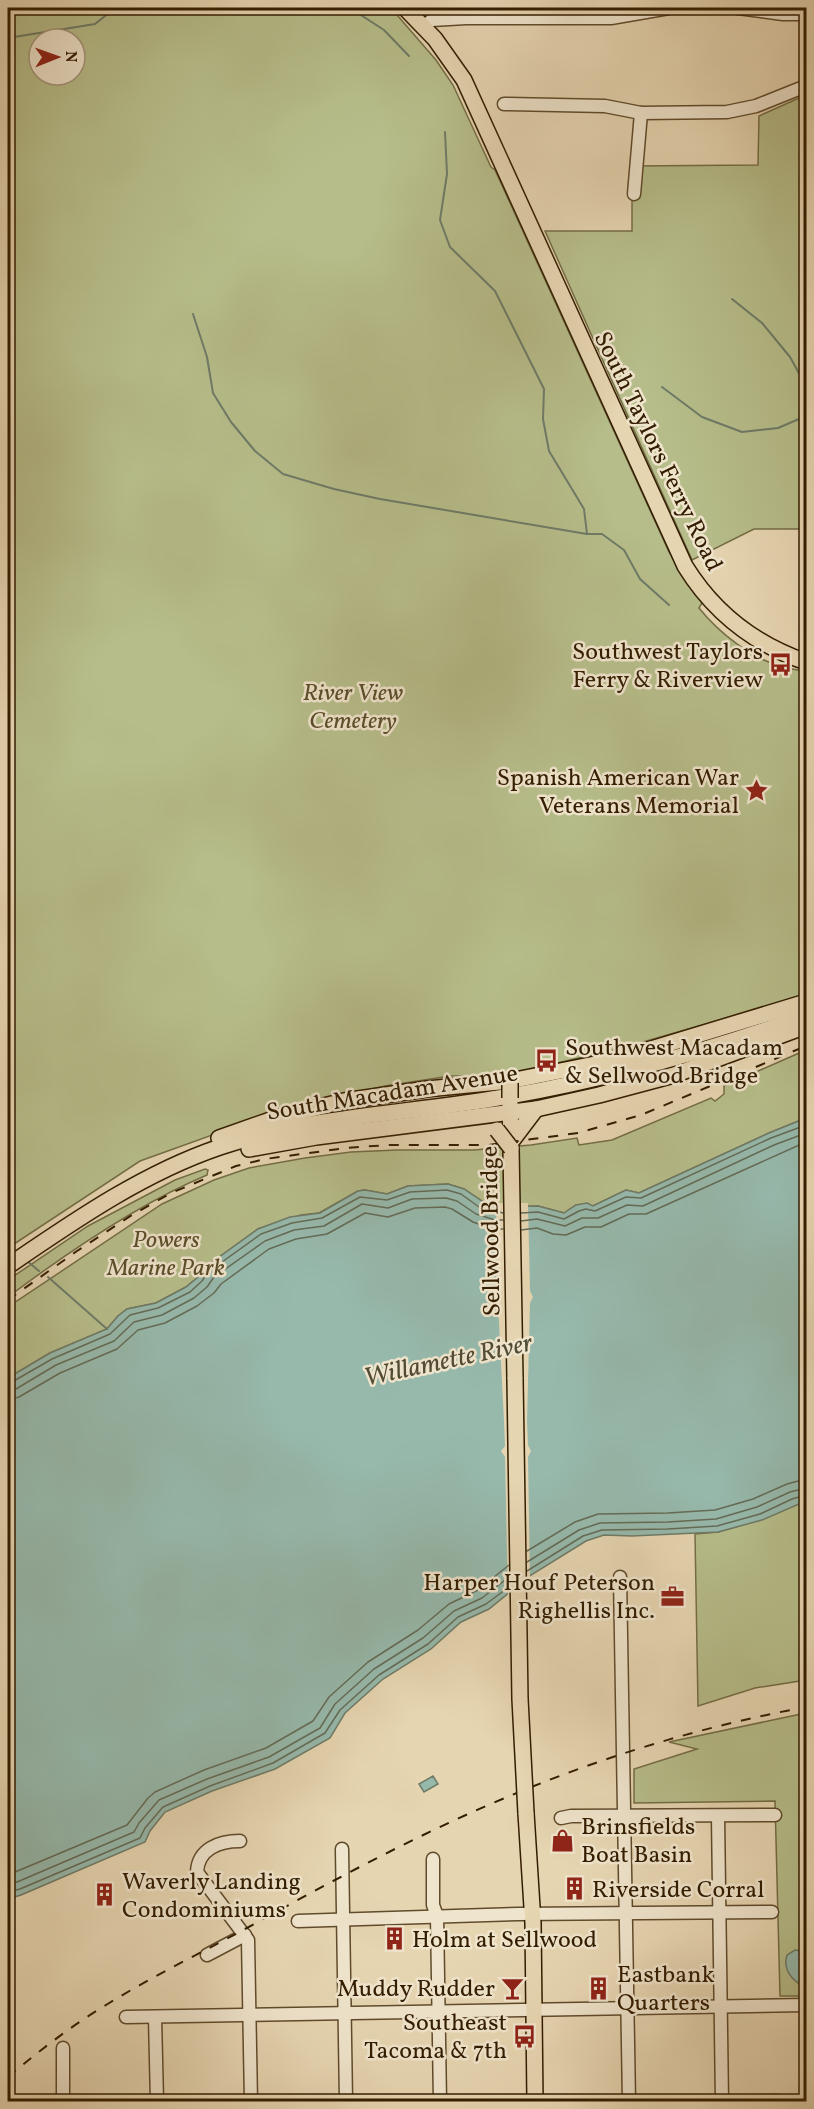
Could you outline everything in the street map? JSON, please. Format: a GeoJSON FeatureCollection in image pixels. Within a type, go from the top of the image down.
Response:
{"type":"FeatureCollection","features":[{"type":"Feature","properties":{"kind":"main road","name":"South Taylors Ferry Road"},"geometry":{"type":"LineString","coordinates":[[405,8],[424,26],[464,80],[670,537],[691,576],[718,609],[741,629],[765,645],[807,662]]}},
{"type":"Feature","properties":{"kind":"main road"},"geometry":{"type":"LineString","coordinates":[[170,1166],[199,1145],[279,1117],[427,1089],[510,1082],[615,1060],[807,1002]]}},
{"type":"Feature","properties":{"kind":"main road","name":"South Macadam Avenue"},"geometry":{"type":"LineString","coordinates":[[8,1266],[101,1205],[170,1166],[221,1147],[270,1133],[327,1122],[570,1085],[701,1050],[807,1016]]}},
{"type":"Feature","properties":{"kind":"main road"},"geometry":{"type":"LineString","coordinates":[[170,1166],[262,1145],[536,1109],[674,1075],[807,1026]]}},
{"type":"Feature","properties":{"kind":"main road","name":"Sellwood Bridge"},"geometry":{"type":"LineString","coordinates":[[510,1082],[520,1679],[532,1914],[535,2102]]}},
{"type":"Feature","properties":{"kind":"main road"},"geometry":{"type":"LineString","coordinates":[[475,1118],[491,1124],[511,1145],[536,1109]]}},
{"type":"Feature","properties":{"kind":"street"},"geometry":{"type":"LineString","coordinates":[[424,26],[435,20],[474,12],[611,18],[669,8]]}},
{"type":"Feature","properties":{"kind":"street"},"geometry":{"type":"LineString","coordinates":[[738,8],[783,14],[806,14],[806,8]]}},
{"type":"Feature","properties":{"kind":"street"},"geometry":{"type":"LineString","coordinates":[[504,104],[604,106],[641,113],[737,111],[807,86]]}},
{"type":"Feature","properties":{"kind":"street"},"geometry":{"type":"LineString","coordinates":[[634,194],[641,113]]}},
{"type":"Feature","properties":{"kind":"street"},"geometry":{"type":"LineString","coordinates":[[620,1577],[629,2102]]}},
{"type":"Feature","properties":{"kind":"street"},"geometry":{"type":"LineString","coordinates":[[561,1818],[571,1816],[775,1815]]}},
{"type":"Feature","properties":{"kind":"street"},"geometry":{"type":"LineString","coordinates":[[718,1816],[722,2102]]}},
{"type":"Feature","properties":{"kind":"street"},"geometry":{"type":"LineString","coordinates":[[240,1840],[215,1845],[202,1853],[197,1863],[197,1872],[245,1935],[250,1951],[251,2102]]}},
{"type":"Feature","properties":{"kind":"street"},"geometry":{"type":"LineString","coordinates":[[342,1849],[346,2102]]}},
{"type":"Feature","properties":{"kind":"street"},"geometry":{"type":"LineString","coordinates":[[433,1859],[433,1905],[437,1916],[440,2102]]}},
{"type":"Feature","properties":{"kind":"street"},"geometry":{"type":"LineString","coordinates":[[298,1921],[532,1914],[772,1912]]}},
{"type":"Feature","properties":{"kind":"street"},"geometry":{"type":"LineString","coordinates":[[207,1955],[245,1935]]}},
{"type":"Feature","properties":{"kind":"street"},"geometry":{"type":"LineString","coordinates":[[126,2017],[807,2005]]}},
{"type":"Feature","properties":{"kind":"street"},"geometry":{"type":"LineString","coordinates":[[155,2017],[157,2102]]}},
{"type":"Feature","properties":{"kind":"street"},"geometry":{"type":"LineString","coordinates":[[63,2048],[63,2102]]}},
{"type":"Feature","properties":{"kind":"street"},"geometry":{"type":"LineString","coordinates":[[729,2102],[777,2101]]}},
{"type":"Feature","properties":{"kind":"green space","name":"River View Cemetery"},"geometry":{"type":"Polygon","coordinates":[[[8,8],[391,8],[436,60],[453,85],[491,167],[495,170],[669,552],[702,603],[699,608],[726,636],[748,651],[771,663],[806,672],[806,995],[622,1048],[519,1072],[493,1076],[450,1076],[385,1086],[287,1108],[140,1161],[8,1248],[8,8]]]}},
{"type":"Feature","properties":{"kind":"green space"},"geometry":{"type":"Polygon","coordinates":[[[799,98],[806,111],[806,525],[799,529],[754,529],[692,560],[545,231],[632,231],[632,166],[758,165],[759,116],[799,98]]]}},
{"type":"Feature","properties":{"kind":"green space","name":"Powers Marine Park"},"geometry":{"type":"Polygon","coordinates":[[[806,1050],[806,1118],[639,1193],[626,1190],[593,1206],[576,1205],[564,1213],[538,1206],[499,1207],[482,1201],[464,1189],[448,1184],[408,1186],[387,1194],[358,1191],[319,1213],[301,1215],[258,1229],[204,1268],[198,1277],[186,1287],[156,1303],[127,1309],[107,1329],[50,1353],[8,1378],[8,1307],[162,1204],[214,1180],[249,1168],[351,1152],[474,1150],[577,1138],[579,1145],[612,1140],[711,1098],[715,1101],[724,1094],[724,1086],[806,1050]]]}},
{"type":"Feature","properties":{"kind":"green space"},"geometry":{"type":"Polygon","coordinates":[[[205,1169],[208,1170],[207,1175],[130,1214],[8,1297],[8,1280],[88,1226],[175,1180],[205,1169]]]}},
{"type":"Feature","properties":{"kind":"green space"},"geometry":{"type":"Polygon","coordinates":[[[806,1501],[806,1680],[755,1688],[698,1706],[695,1534],[718,1532],[739,1526],[806,1501]]]}},
{"type":"Feature","properties":{"kind":"green space"},"geometry":{"type":"Polygon","coordinates":[[[806,1713],[806,1996],[780,1996],[775,1801],[634,1803],[634,1769],[697,1749],[669,1742],[806,1713]]]}},
{"type":"Feature","properties":{"kind":"water","name":"Willamette River"},"geometry":{"type":"Polygon","coordinates":[[[806,1118],[806,1501],[762,1520],[718,1532],[604,1535],[586,1541],[531,1575],[489,1609],[461,1622],[431,1649],[383,1679],[345,1713],[330,1738],[275,1769],[212,1791],[165,1812],[150,1831],[145,1842],[8,1899],[8,1378],[50,1353],[107,1329],[127,1309],[156,1303],[186,1287],[198,1277],[204,1268],[258,1229],[290,1217],[320,1213],[358,1191],[387,1194],[408,1186],[448,1184],[464,1189],[482,1201],[499,1207],[538,1206],[564,1213],[576,1205],[587,1203],[593,1206],[626,1190],[639,1193],[806,1118]]]}},
{"type":"Feature","properties":{"kind":"water"},"geometry":{"type":"Polygon","coordinates":[[[433,1776],[438,1784],[424,1792],[419,1784],[433,1776]]]}},
{"type":"Feature","properties":{"kind":"water"},"geometry":{"type":"Polygon","coordinates":[[[795,1950],[806,1952],[806,1987],[793,1979],[787,1970],[787,1955],[795,1950]]]}},
{"type":"Feature","properties":{"kind":"pier"},"geometry":{"type":"Polygon","coordinates":[[[496,1203],[528,1203],[530,1291],[533,1297],[530,1303],[527,1421],[528,1445],[531,1451],[528,1457],[530,1580],[508,1599],[505,1457],[501,1451],[505,1446],[504,1421],[498,1303],[495,1298],[498,1292],[496,1203]]]}},
{"type":"Feature","properties":{"kind":"waterway"},"geometry":{"type":"LineString","coordinates":[[14,37],[95,24],[115,8]]}},
{"type":"Feature","properties":{"kind":"waterway"},"geometry":{"type":"LineString","coordinates":[[350,8],[384,30],[409,56]]}},
{"type":"Feature","properties":{"kind":"waterway"},"geometry":{"type":"LineString","coordinates":[[445,132],[447,174],[440,220],[450,247],[495,291],[544,389],[543,419],[549,451],[584,509],[587,534],[602,534],[624,550],[640,579],[669,605]]}},
{"type":"Feature","properties":{"kind":"waterway"},"geometry":{"type":"LineString","coordinates":[[732,299],[762,323],[790,357],[806,386]]}},
{"type":"Feature","properties":{"kind":"waterway"},"geometry":{"type":"LineString","coordinates":[[193,314],[207,357],[213,393],[231,422],[255,451],[283,474],[380,499],[587,534]]}},
{"type":"Feature","properties":{"kind":"waterway"},"geometry":{"type":"LineString","coordinates":[[662,387],[702,417],[742,432],[778,428],[806,416]]}},
{"type":"Feature","properties":{"kind":"waterway"},"geometry":{"type":"LineString","coordinates":[[8,1246],[17,1253]]}},
{"type":"Feature","properties":{"kind":"waterway"},"geometry":{"type":"LineString","coordinates":[[26,1260],[39,1271]]}},
{"type":"Feature","properties":{"kind":"waterway"},"geometry":{"type":"LineString","coordinates":[[48,1277],[107,1329]]}},
{"type":"Feature","properties":{"kind":"railway"},"geometry":{"type":"LineString","coordinates":[[8,1300],[132,1215],[171,1193],[236,1166],[265,1159],[346,1148],[388,1145],[488,1145],[578,1133],[641,1115],[806,1046]]}},
{"type":"Feature","properties":{"kind":"railway"},"geometry":{"type":"LineString","coordinates":[[8,2077],[68,2030],[123,1995],[343,1876],[444,1825],[548,1781],[620,1755],[731,1723],[806,1707]]}},
{"type":"Feature","properties":{"kind":"place","name":"Southwest Taylors Ferry & Riverview"},"geometry":{"type":"Point","coordinates":[781,665]}},
{"type":"Feature","properties":{"kind":"place","name":"Spanish American War Veterans Memorial"},"geometry":{"type":"Point","coordinates":[757,791]}},
{"type":"Feature","properties":{"kind":"place","name":"Southwest Macadam & Sellwood Bridge"},"geometry":{"type":"Point","coordinates":[547,1061]}},
{"type":"Feature","properties":{"kind":"place","name":"Harper Houf Peterson Righellis Inc."},"geometry":{"type":"Point","coordinates":[673,1596]}},
{"type":"Feature","properties":{"kind":"place","name":"Brinsfields Boat Basin"},"geometry":{"type":"Point","coordinates":[563,1840]}},
{"type":"Feature","properties":{"kind":"place","name":"Riverside Corral"},"geometry":{"type":"Point","coordinates":[574,1889]}},
{"type":"Feature","properties":{"kind":"place","name":"Waverly Landing Condominiums"},"geometry":{"type":"Point","coordinates":[104,1895]}},
{"type":"Feature","properties":{"kind":"place","name":"Holm at Sellwood"},"geometry":{"type":"Point","coordinates":[394,1939]}},
{"type":"Feature","properties":{"kind":"place","name":"Muddy Rudder"},"geometry":{"type":"Point","coordinates":[513,1988]}},
{"type":"Feature","properties":{"kind":"place","name":"Eastbank Quarters"},"geometry":{"type":"Point","coordinates":[599,1988]}},
{"type":"Feature","properties":{"kind":"place","name":"Southeast Tacoma & 7th"},"geometry":{"type":"Point","coordinates":[525,2036]}}]}
